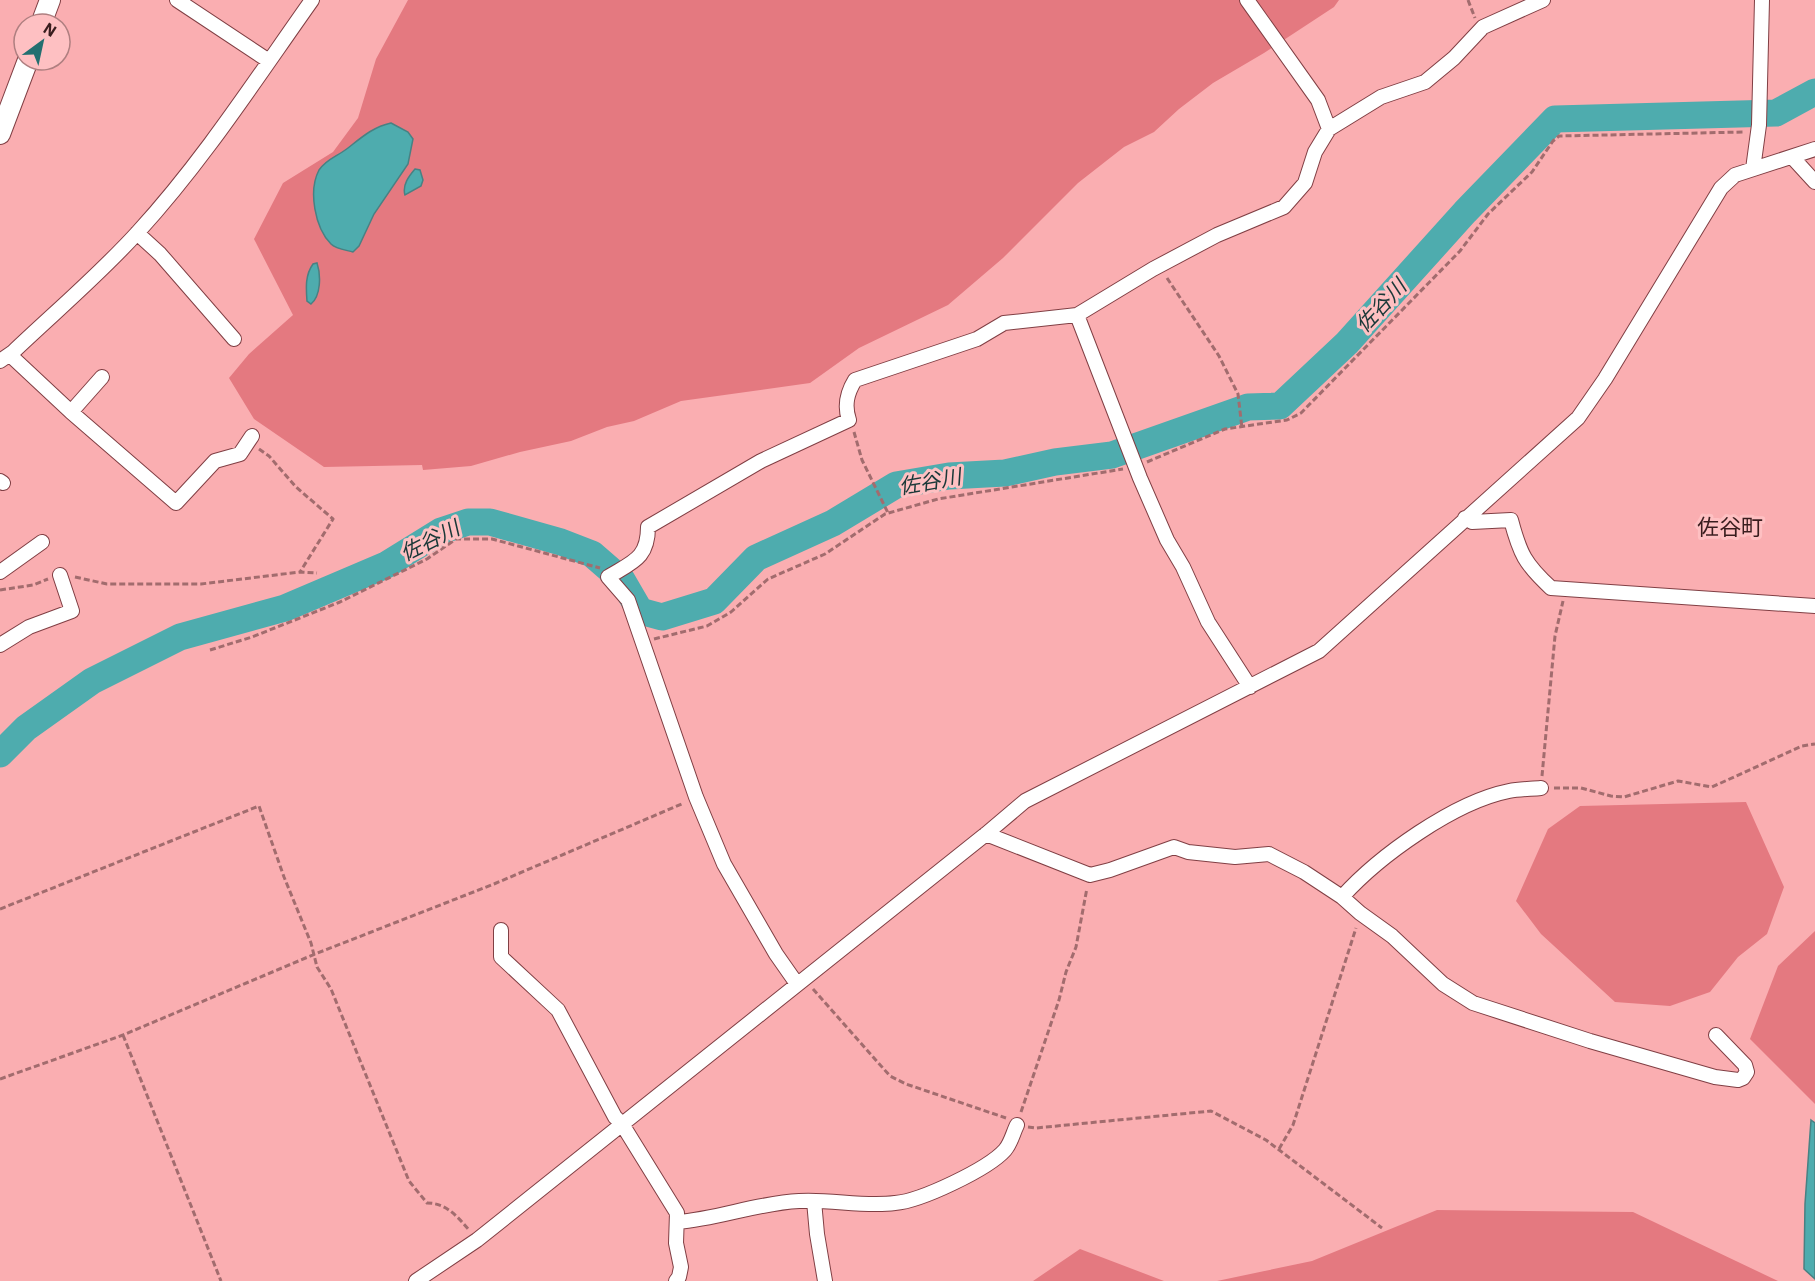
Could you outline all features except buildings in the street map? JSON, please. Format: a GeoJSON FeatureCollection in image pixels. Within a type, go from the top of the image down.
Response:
{"type":"FeatureCollection","features":[{"type":"Feature","properties":{"kind":"main road"},"geometry":{"type":"LineString","coordinates":[[0,134],[23,72]]}},
{"type":"Feature","properties":{"kind":"street"},"geometry":{"type":"LineString","coordinates":[[177,0],[268,61]]}},
{"type":"Feature","properties":{"kind":"street"},"geometry":{"type":"LineString","coordinates":[[250,439],[240,454],[215,461],[176,503],[5,358],[105,268],[137,233],[207,150],[312,0]]}},
{"type":"Feature","properties":{"kind":"street"},"geometry":{"type":"LineString","coordinates":[[1247,0],[1318,100],[1329,129]]}},
{"type":"Feature","properties":{"kind":"street"},"geometry":{"type":"LineString","coordinates":[[801,981],[776,954],[724,864],[696,796],[628,600],[608,577],[641,555],[648,542],[648,527],[761,461],[849,420],[845,408],[849,390],[855,380],[977,339],[1004,323],[1077,315],[1153,269],[1217,235],[1284,207],[1305,183],[1314,152],[1329,129],[1381,97],[1425,82],[1454,58],[1483,27],[1544,0]]}},
{"type":"Feature","properties":{"kind":"street"},"geometry":{"type":"LineString","coordinates":[[1753,169],[1758,135],[1762,0]]}},
{"type":"Feature","properties":{"kind":"street"},"geometry":{"type":"LineString","coordinates":[[416,1281],[477,1240],[1025,801],[1319,651],[1578,418],[1605,379],[1721,188],[1735,175],[1815,149]]}},
{"type":"Feature","properties":{"kind":"street"},"geometry":{"type":"LineString","coordinates":[[1793,158],[1815,183]]}},
{"type":"Feature","properties":{"kind":"street"},"geometry":{"type":"LineString","coordinates":[[137,233],[160,254],[234,339]]}},
{"type":"Feature","properties":{"kind":"street"},"geometry":{"type":"LineString","coordinates":[[1077,315],[1167,540],[1184,567],[1209,622],[1250,687]]}},
{"type":"Feature","properties":{"kind":"street"},"geometry":{"type":"LineString","coordinates":[[70,412],[102,377]]}},
{"type":"Feature","properties":{"kind":"street"},"geometry":{"type":"LineString","coordinates":[[1465,518],[1472,522],[1511,520],[1518,546],[1531,569],[1551,588],[1815,606]]}},
{"type":"Feature","properties":{"kind":"street"},"geometry":{"type":"LineString","coordinates":[[0,572],[42,542]]}},
{"type":"Feature","properties":{"kind":"street"},"geometry":{"type":"LineString","coordinates":[[0,645],[29,627],[72,611],[60,575]]}},
{"type":"Feature","properties":{"kind":"street"},"geometry":{"type":"LineString","coordinates":[[1342,897],[1355,882],[1392,851],[1432,824],[1474,803],[1508,792],[1541,788]]}},
{"type":"Feature","properties":{"kind":"street"},"geometry":{"type":"LineString","coordinates":[[986,834],[1090,875],[1174,847],[1188,852],[1235,857],[1269,854],[1304,872],[1342,897],[1392,936],[1443,984],[1473,1003],[1590,1041],[1715,1077],[1738,1080],[1743,1078],[1747,1072],[1745,1065],[1716,1035]]}},
{"type":"Feature","properties":{"kind":"street"},"geometry":{"type":"LineString","coordinates":[[501,930],[501,957],[558,1010],[615,1117],[622,1124],[677,1213],[676,1243],[681,1267],[676,1281]]}},
{"type":"Feature","properties":{"kind":"street"},"geometry":{"type":"LineString","coordinates":[[677,1222],[800,1200],[896,1203],[938,1190],[993,1161],[1007,1148],[1017,1125]]}},
{"type":"Feature","properties":{"kind":"street"},"geometry":{"type":"LineString","coordinates":[[814,1201],[825,1281]]}},
{"type":"Feature","properties":{"kind":"path"},"geometry":{"type":"LineString","coordinates":[[643,643],[707,626],[731,612],[768,579],[825,554],[888,513],[939,499],[1136,467],[1225,429],[1287,420],[1306,408],[1460,251],[1488,214],[1532,172],[1553,141],[1559,136],[1742,132],[1758,135]]}},
{"type":"Feature","properties":{"kind":"path"},"geometry":{"type":"LineString","coordinates":[[1153,269],[1168,279],[1219,356],[1238,394],[1242,428]]}},
{"type":"Feature","properties":{"kind":"path"},"geometry":{"type":"LineString","coordinates":[[849,420],[858,439],[862,460],[888,513]]}},
{"type":"Feature","properties":{"kind":"path"},"geometry":{"type":"LineString","coordinates":[[250,439],[269,456],[296,487],[333,519],[300,572]]}},
{"type":"Feature","properties":{"kind":"path"},"geometry":{"type":"LineString","coordinates":[[210,650],[252,637],[340,602],[427,559],[456,540],[492,539],[600,568],[608,577]]}},
{"type":"Feature","properties":{"kind":"path"},"geometry":{"type":"LineString","coordinates":[[0,590],[33,585],[60,575],[107,584],[201,584],[300,572],[317,573]]}},
{"type":"Feature","properties":{"kind":"path"},"geometry":{"type":"LineString","coordinates":[[1565,588],[1555,636],[1541,788],[1581,788],[1624,797],[1678,781],[1712,787],[1802,746],[1815,744]]}},
{"type":"Feature","properties":{"kind":"path"},"geometry":{"type":"LineString","coordinates":[[0,1079],[123,1035],[315,954],[494,884],[696,796]]}},
{"type":"Feature","properties":{"kind":"path"},"geometry":{"type":"LineString","coordinates":[[0,909],[259,806],[315,954],[317,967],[330,989],[410,1181],[427,1203],[438,1203],[455,1214],[477,1240]]}},
{"type":"Feature","properties":{"kind":"path"},"geometry":{"type":"LineString","coordinates":[[1017,1125],[1076,947],[1090,875]]}},
{"type":"Feature","properties":{"kind":"path"},"geometry":{"type":"LineString","coordinates":[[1279,1149],[1293,1125],[1360,913]]}},
{"type":"Feature","properties":{"kind":"path"},"geometry":{"type":"LineString","coordinates":[[801,981],[890,1076],[906,1084],[1005,1118],[1017,1125],[1036,1128],[1211,1111],[1266,1140],[1382,1228]]}},
{"type":"Feature","properties":{"kind":"path"},"geometry":{"type":"LineString","coordinates":[[123,1035],[221,1281]]}},
{"type":"Feature","properties":{"kind":"shaded area"},"geometry":{"type":"Polygon","coordinates":[[[408,0],[1339,0],[1334,7],[1213,83],[1154,132],[1124,147],[1078,183],[1003,258],[948,305],[859,348],[810,383],[681,401],[634,421],[607,427],[571,441],[471,466],[423,470],[422,465],[324,467],[254,419],[229,378],[249,354],[293,315],[254,239],[283,183],[333,152],[358,118],[376,59],[408,0]]]}},
{"type":"Feature","properties":{"kind":"shaded area"},"geometry":{"type":"Polygon","coordinates":[[[1746,802],[1784,887],[1767,934],[1738,957],[1710,992],[1670,1006],[1615,1002],[1541,934],[1516,901],[1548,829],[1580,806],[1746,802]]]}},
{"type":"Feature","properties":{"kind":"shaded area"},"geometry":{"type":"Polygon","coordinates":[[[1815,931],[1815,1104],[1750,1039],[1778,966],[1815,931]]]}},
{"type":"Feature","properties":{"kind":"shaded area"},"geometry":{"type":"Polygon","coordinates":[[[1437,1210],[1633,1212],[1778,1281],[1217,1281],[1312,1261],[1437,1210]]]}},
{"type":"Feature","properties":{"kind":"shaded area"},"geometry":{"type":"Polygon","coordinates":[[[1080,1249],[1164,1281],[1033,1281],[1080,1249]]]}},
{"type":"Feature","properties":{"kind":"water"},"geometry":{"type":"Polygon","coordinates":[[[391,123],[408,132],[413,139],[408,164],[374,214],[359,246],[353,252],[336,247],[325,237],[317,219],[314,188],[319,170],[329,160],[368,133],[391,123]]]}},
{"type":"Feature","properties":{"kind":"water"},"geometry":{"type":"Polygon","coordinates":[[[415,169],[420,170],[423,180],[421,186],[405,195],[405,184],[415,169]]]}},
{"type":"Feature","properties":{"kind":"water"},"geometry":{"type":"Polygon","coordinates":[[[317,263],[319,285],[317,296],[311,304],[307,301],[307,282],[310,268],[317,263]]]}},
{"type":"Feature","properties":{"kind":"water"},"geometry":{"type":"Polygon","coordinates":[[[1811,1120],[1815,1123],[1815,1279],[1804,1269],[1805,1204],[1811,1120]]]}},
{"type":"Feature","properties":{"kind":"waterway","name":"佐谷川"},"geometry":{"type":"LineString","coordinates":[[0,754],[26,728],[92,681],[180,637],[285,608],[386,565],[441,531],[468,522],[490,522],[561,542],[592,554],[622,580],[640,611],[662,617],[714,601],[756,558],[833,523],[896,485],[949,476],[1005,473],[1055,462],[1112,455],[1248,407],[1280,406],[1347,343],[1465,212],[1555,119],[1776,113],[1815,92]]}},
{"type":"Feature","properties":{"kind":"district","name":"佐谷町"},"geometry":{"type":"Point","coordinates":[1730,527]}}]}
